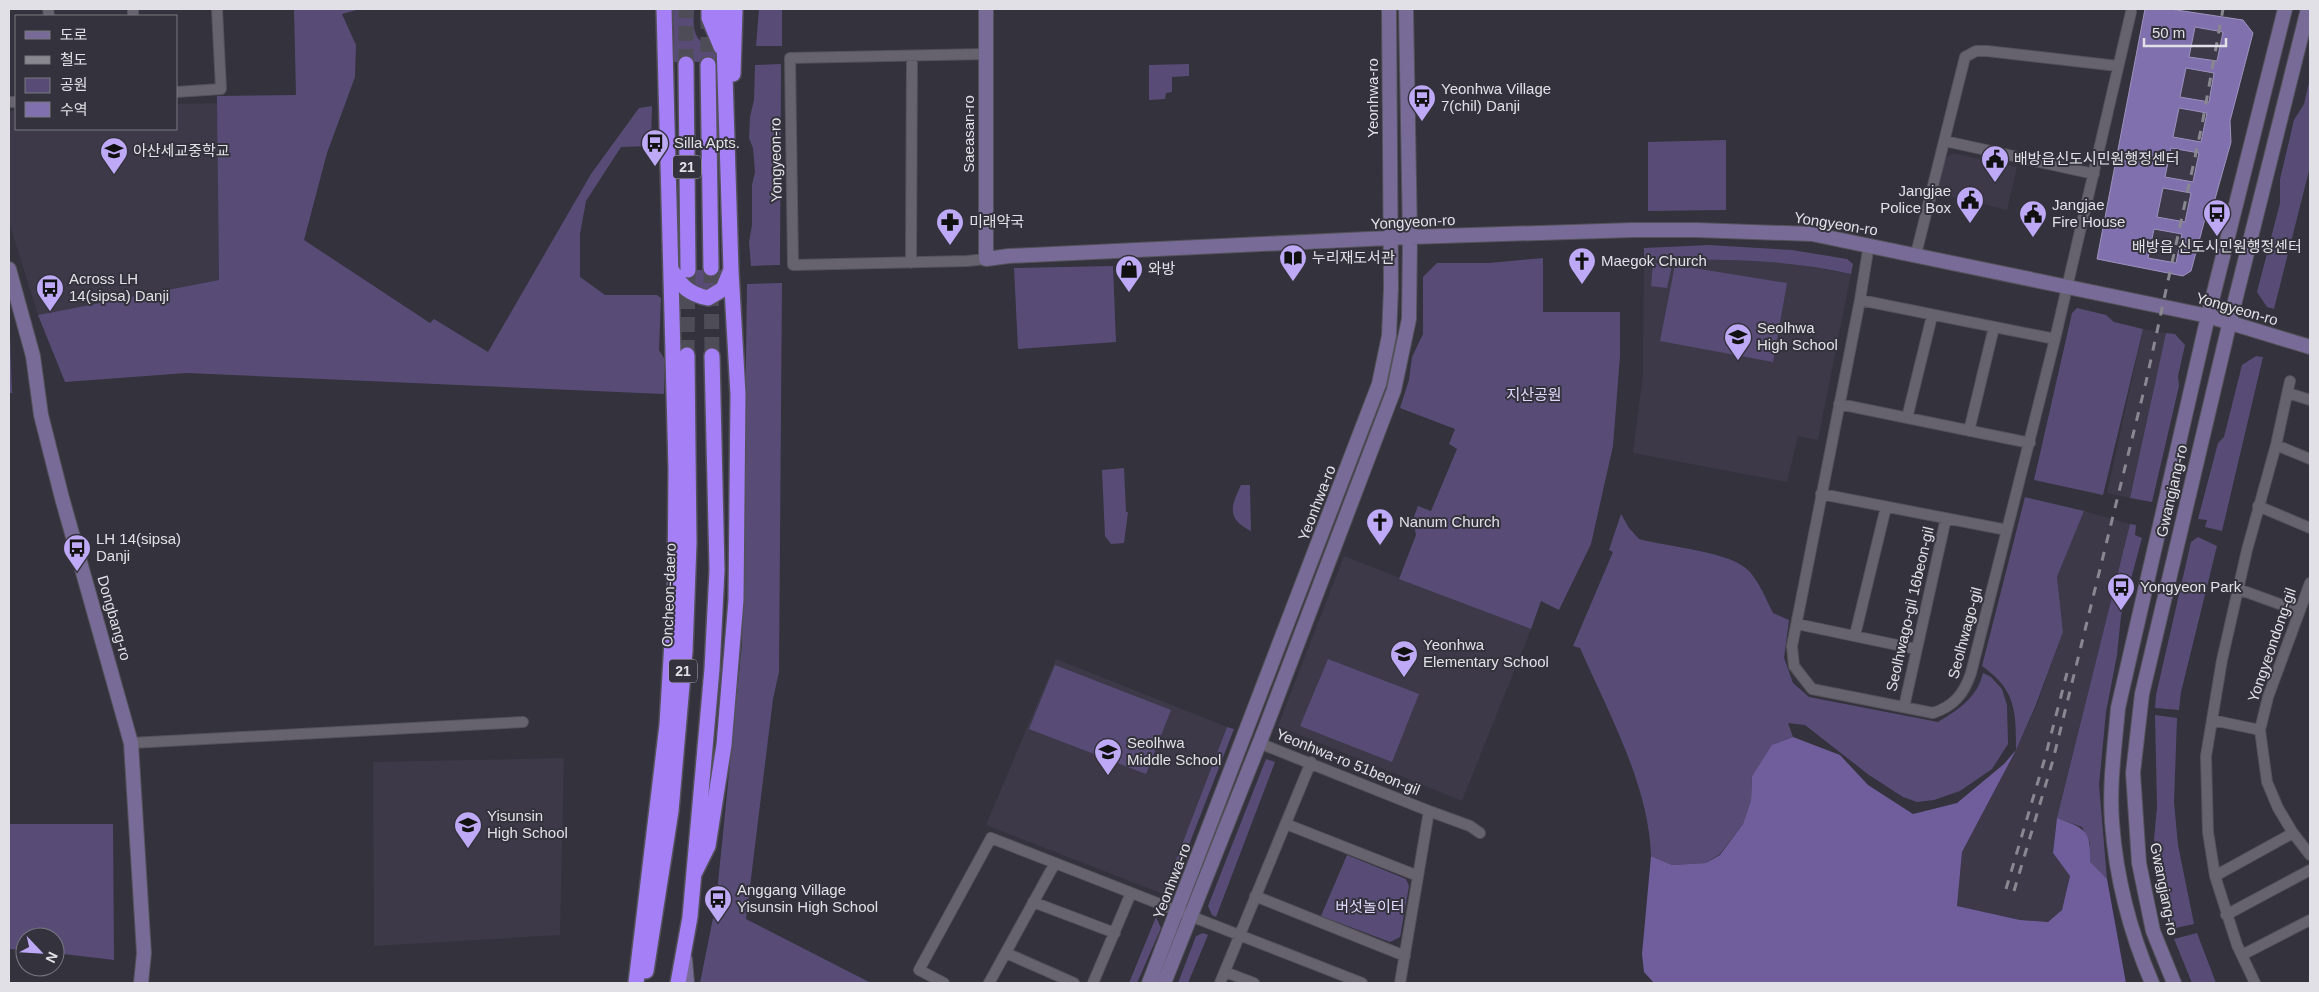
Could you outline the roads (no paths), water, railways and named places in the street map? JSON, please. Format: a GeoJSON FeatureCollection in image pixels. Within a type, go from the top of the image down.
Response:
{"type":"FeatureCollection","features":[{"type":"Feature","properties":{"kind":"highway"},"geometry":{"type":"LineString","coordinates":[[636,983],[667,724],[675,591],[676,469],[664,9]]}},
{"type":"Feature","properties":{"kind":"highway"},"geometry":{"type":"LineString","coordinates":[[694,874],[708,846],[710,837],[724,745],[736,600],[738,394],[731,271],[727,94],[723,51],[724,9]]}},
{"type":"Feature","properties":{"kind":"highway"},"geometry":{"type":"LineString","coordinates":[[727,94],[733,76],[735,9]]}},
{"type":"Feature","properties":{"kind":"highway"},"geometry":{"type":"LineString","coordinates":[[707,12],[723,51]]}},
{"type":"Feature","properties":{"kind":"highway","name":"21"},"geometry":{"type":"LineString","coordinates":[[686,64],[688,270]]}},
{"type":"Feature","properties":{"kind":"highway","name":"21"},"geometry":{"type":"LineString","coordinates":[[708,65],[711,268]]}},
{"type":"Feature","properties":{"kind":"highway"},"geometry":{"type":"LineString","coordinates":[[672,271],[682,286],[693,295],[708,298],[723,289],[731,271]]}},
{"type":"Feature","properties":{"kind":"highway","name":"Oncheon-daero"},"geometry":{"type":"LineString","coordinates":[[643,983],[671,812],[685,651],[689,543],[687,356]]}},
{"type":"Feature","properties":{"kind":"highway","name":"21"},"geometry":{"type":"LineString","coordinates":[[678,983],[685,949],[694,874],[712,670],[717,570],[712,356]]}},
{"type":"Feature","properties":{"kind":"street"},"geometry":{"type":"LineString","coordinates":[[178,92],[221,89],[217,9]]}},
{"type":"Feature","properties":{"kind":"street","name":"Saeasan-ro"},"geometry":{"type":"LineString","coordinates":[[986,9],[986,259]]}},
{"type":"Feature","properties":{"kind":"street","name":"Yeonhwa-ro"},"geometry":{"type":"LineString","coordinates":[[1164,983],[1184,913],[1379,384],[1389,336],[1389,9]]}},
{"type":"Feature","properties":{"kind":"street","name":"Yeonhwa-ro"},"geometry":{"type":"LineString","coordinates":[[1149,983],[1184,913],[1259,742],[1394,390],[1409,319],[1410,237],[1406,9]]}},
{"type":"Feature","properties":{"kind":"street","name":"Gwangjang-ro"},"geometry":{"type":"LineString","coordinates":[[2152,983],[2137,948],[2121,885],[2112,821],[2112,771],[2118,708],[2208,316],[2285,9]]}},
{"type":"Feature","properties":{"kind":"street","name":"Gwangjang-ro"},"geometry":{"type":"LineString","coordinates":[[2174,983],[2153,931],[2139,864],[2133,773],[2142,694],[2230,321],[2308,9]]}},
{"type":"Feature","properties":{"kind":"street"},"geometry":{"type":"LineString","coordinates":[[2066,287],[2131,12]]}},
{"type":"Feature","properties":{"kind":"street"},"geometry":{"type":"LineString","coordinates":[[1916,254],[1965,57],[1976,51],[2118,66]]}},
{"type":"Feature","properties":{"kind":"street","name":"Yongyeon-ro"},"geometry":{"type":"LineString","coordinates":[[986,54],[790,58],[794,265],[911,263],[1009,256],[1410,237],[1696,230],[1812,234],[1869,244],[2208,316],[2230,321],[2310,347]]}},
{"type":"Feature","properties":{"kind":"street"},"geometry":{"type":"LineString","coordinates":[[911,263],[912,56]]}},
{"type":"Feature","properties":{"kind":"street"},"geometry":{"type":"LineString","coordinates":[[1944,141],[2094,174]]}},
{"type":"Feature","properties":{"kind":"street","name":"Seolhwago-gil"},"geometry":{"type":"LineString","coordinates":[[1869,244],[1860,300],[1792,646],[1794,666],[1802,679],[1812,689],[1933,712],[1946,708],[1960,697],[1966,687],[2008,530],[2066,287]]}},
{"type":"Feature","properties":{"kind":"street","name":"Dongbang-ro"},"geometry":{"type":"LineString","coordinates":[[9,269],[32,356],[41,415],[57,480],[131,743],[144,953],[141,983]]}},
{"type":"Feature","properties":{"kind":"street"},"geometry":{"type":"LineString","coordinates":[[1860,300],[1932,316],[2055,339]]}},
{"type":"Feature","properties":{"kind":"street"},"geometry":{"type":"LineString","coordinates":[[1908,418],[1932,316]]}},
{"type":"Feature","properties":{"kind":"street"},"geometry":{"type":"LineString","coordinates":[[1969,431],[1994,327]]}},
{"type":"Feature","properties":{"kind":"street"},"geometry":{"type":"LineString","coordinates":[[2255,983],[2226,915],[2215,876],[2208,832],[2206,756],[2222,660],[2258,506],[2276,445],[2290,381]]}},
{"type":"Feature","properties":{"kind":"street"},"geometry":{"type":"LineString","coordinates":[[2288,393],[2310,400]]}},
{"type":"Feature","properties":{"kind":"street"},"geometry":{"type":"LineString","coordinates":[[1839,404],[2030,443]]}},
{"type":"Feature","properties":{"kind":"street"},"geometry":{"type":"LineString","coordinates":[[2276,445],[2310,459]]}},
{"type":"Feature","properties":{"kind":"street","name":"Seolhwago-gil 16beon-gil"},"geometry":{"type":"LineString","coordinates":[[1821,494],[2008,530]]}},
{"type":"Feature","properties":{"kind":"street"},"geometry":{"type":"LineString","coordinates":[[1855,636],[1886,506]]}},
{"type":"Feature","properties":{"kind":"street"},"geometry":{"type":"LineString","coordinates":[[2258,506],[2310,528]]}},
{"type":"Feature","properties":{"kind":"street","name":"Seolhwago-gil 16beon-gil"},"geometry":{"type":"LineString","coordinates":[[1904,707],[1946,518]]}},
{"type":"Feature","properties":{"kind":"street","name":"Yongyeondong-gil"},"geometry":{"type":"LineString","coordinates":[[2310,583],[2268,696],[2260,730],[2268,782],[2278,808],[2293,833],[2310,855]]}},
{"type":"Feature","properties":{"kind":"street"},"geometry":{"type":"LineString","coordinates":[[2238,589],[2300,611]]}},
{"type":"Feature","properties":{"kind":"street"},"geometry":{"type":"LineString","coordinates":[[1797,624],[1916,649]]}},
{"type":"Feature","properties":{"kind":"street"},"geometry":{"type":"LineString","coordinates":[[2212,720],[2260,730]]}},
{"type":"Feature","properties":{"kind":"street"},"geometry":{"type":"LineString","coordinates":[[131,743],[523,722]]}},
{"type":"Feature","properties":{"kind":"street","name":"Yeonhwa-ro 51beon-gil"},"geometry":{"type":"LineString","coordinates":[[1259,742],[1429,810],[1400,983]]}},
{"type":"Feature","properties":{"kind":"street"},"geometry":{"type":"LineString","coordinates":[[1220,983],[1311,762]]}},
{"type":"Feature","properties":{"kind":"street"},"geometry":{"type":"LineString","coordinates":[[1429,810],[1470,826],[1480,833]]}},
{"type":"Feature","properties":{"kind":"street"},"geometry":{"type":"LineString","coordinates":[[1286,824],[1418,876]]}},
{"type":"Feature","properties":{"kind":"street"},"geometry":{"type":"LineString","coordinates":[[2215,876],[2293,833]]}},
{"type":"Feature","properties":{"kind":"street"},"geometry":{"type":"LineString","coordinates":[[944,983],[919,970],[992,838],[1184,913]]}},
{"type":"Feature","properties":{"kind":"street"},"geometry":{"type":"LineString","coordinates":[[989,983],[1055,863]]}},
{"type":"Feature","properties":{"kind":"street"},"geometry":{"type":"LineString","coordinates":[[2226,915],[2310,870]]}},
{"type":"Feature","properties":{"kind":"street"},"geometry":{"type":"LineString","coordinates":[[1092,983],[1131,893]]}},
{"type":"Feature","properties":{"kind":"street"},"geometry":{"type":"LineString","coordinates":[[1255,896],[1405,956]]}},
{"type":"Feature","properties":{"kind":"street"},"geometry":{"type":"LineString","coordinates":[[1033,902],[1115,933]]}},
{"type":"Feature","properties":{"kind":"street","name":"Yeonhwa-ro"},"geometry":{"type":"LineString","coordinates":[[1184,913],[1362,983]]}},
{"type":"Feature","properties":{"kind":"street"},"geometry":{"type":"LineString","coordinates":[[2242,955],[2310,920]]}},
{"type":"Feature","properties":{"kind":"street"},"geometry":{"type":"LineString","coordinates":[[685,949],[687,983]]}},
{"type":"Feature","properties":{"kind":"street"},"geometry":{"type":"LineString","coordinates":[[1006,953],[1074,983]]}},
{"type":"Feature","properties":{"kind":"street"},"geometry":{"type":"LineString","coordinates":[[1225,972],[1254,983]]}},
{"type":"Feature","properties":{"kind":"water"},"geometry":{"type":"Polygon","coordinates":[[[2145,9],[2170,9],[2243,20],[2253,33],[2230,121],[2231,142],[2215,199],[2209,204],[2191,271],[2183,276],[2097,259],[2145,9]],[[2195,27],[2189,57],[2217,61],[2223,32],[2195,27]],[[2186,68],[2180,97],[2209,102],[2214,73],[2186,68]],[[2179,108],[2173,137],[2201,142],[2207,113],[2179,108]],[[2171,148],[2165,177],[2193,182],[2199,153],[2171,148]],[[2163,188],[2157,217],[2185,222],[2191,193],[2163,188]],[[2154,229],[2148,258],[2176,263],[2182,234],[2154,229]]]}},
{"type":"Feature","properties":{"kind":"tunnel"},"geometry":{"type":"LineString","coordinates":[[686,9],[686,64]]}},
{"type":"Feature","properties":{"kind":"tunnel"},"geometry":{"type":"LineString","coordinates":[[708,14],[708,65]]}},
{"type":"Feature","properties":{"kind":"tunnel"},"geometry":{"type":"LineString","coordinates":[[711,268],[712,356]]}},
{"type":"Feature","properties":{"kind":"tunnel"},"geometry":{"type":"LineString","coordinates":[[687,355],[688,270]]}},
{"type":"Feature","properties":{"kind":"railway"},"geometry":{"type":"LineString","coordinates":[[2014,891],[2053,760],[2146,382],[2202,125],[2223,9]]}},
{"type":"Feature","properties":{"kind":"railway"},"geometry":{"type":"LineString","coordinates":[[2006,889],[2045,758],[2067,673]]}},
{"type":"Feature","properties":{"kind":"place","name":"Yeonhwa Village 7(chil) Danji"},"geometry":{"type":"Point","coordinates":[1422,122]}},
{"type":"Feature","properties":{"kind":"place","name":"Silla Apts."},"geometry":{"type":"Point","coordinates":[655,167]}},
{"type":"Feature","properties":{"kind":"place","name":"아산세교중학교"},"geometry":{"type":"Point","coordinates":[114,175]}},
{"type":"Feature","properties":{"kind":"place","name":"배방읍신도시민원행정센터"},"geometry":{"type":"Point","coordinates":[1995,183]}},
{"type":"Feature","properties":{"kind":"place","name":"Jangjae Police Box"},"geometry":{"type":"Point","coordinates":[1970,224]}},
{"type":"Feature","properties":{"kind":"place","name":"배방읍 신도시민원행정센터"},"geometry":{"type":"Point","coordinates":[2217,237]}},
{"type":"Feature","properties":{"kind":"place","name":"Jangjae Fire House"},"geometry":{"type":"Point","coordinates":[2033,238]}},
{"type":"Feature","properties":{"kind":"place","name":"미래약국"},"geometry":{"type":"Point","coordinates":[950,246]}},
{"type":"Feature","properties":{"kind":"place","name":"누리재도서관"},"geometry":{"type":"Point","coordinates":[1293,282]}},
{"type":"Feature","properties":{"kind":"place","name":"Maegok Church"},"geometry":{"type":"Point","coordinates":[1582,285]}},
{"type":"Feature","properties":{"kind":"place","name":"와방"},"geometry":{"type":"Point","coordinates":[1129,293]}},
{"type":"Feature","properties":{"kind":"place","name":"Across LH 14(sipsa) Danji"},"geometry":{"type":"Point","coordinates":[50,312]}},
{"type":"Feature","properties":{"kind":"place","name":"Seolhwa High School"},"geometry":{"type":"Point","coordinates":[1738,361]}},
{"type":"Feature","properties":{"kind":"place","name":"Nanum Church"},"geometry":{"type":"Point","coordinates":[1380,546]}},
{"type":"Feature","properties":{"kind":"place","name":"LH 14(sipsa) Danji"},"geometry":{"type":"Point","coordinates":[77,572]}},
{"type":"Feature","properties":{"kind":"place","name":"Yongyeon Park"},"geometry":{"type":"Point","coordinates":[2121,611]}},
{"type":"Feature","properties":{"kind":"place","name":"Yeonhwa Elementary School"},"geometry":{"type":"Point","coordinates":[1404,678]}},
{"type":"Feature","properties":{"kind":"place","name":"Seolhwa Middle School"},"geometry":{"type":"Point","coordinates":[1108,776]}},
{"type":"Feature","properties":{"kind":"place","name":"Yisunsin High School"},"geometry":{"type":"Point","coordinates":[468,849]}},
{"type":"Feature","properties":{"kind":"place","name":"Anggang Village Yisunsin High School"},"geometry":{"type":"Point","coordinates":[718,923]}},
{"type":"Feature","properties":{"kind":"park label","name":"지산공원"},"geometry":{"type":"Point","coordinates":[1534,395]}},
{"type":"Feature","properties":{"kind":"park label","name":"버섯놀이터"},"geometry":{"type":"Point","coordinates":[1370,907]}}]}
